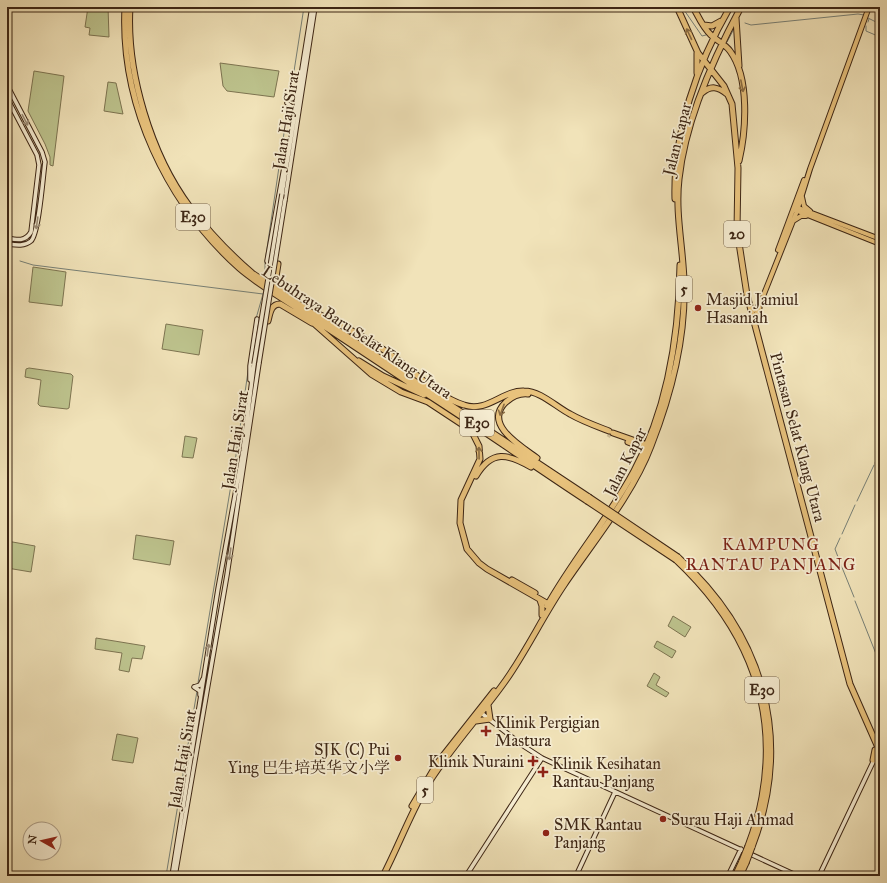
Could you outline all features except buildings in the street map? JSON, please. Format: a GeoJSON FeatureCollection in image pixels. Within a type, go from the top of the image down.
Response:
{"type":"FeatureCollection","features":[{"type":"Feature","properties":{"kind":"highway","name":"Lebuhraya Baru Selat Klang Utara"},"geometry":{"type":"LineString","coordinates":[[125,7],[125,36],[134,90],[141,120],[152,147],[173,188],[192,216],[235,264],[250,277],[296,304],[570,483],[588,499]]}},
{"type":"Feature","properties":{"kind":"highway","name":"Lebuhraya Baru Selat Klang Utara"},"geometry":{"type":"LineString","coordinates":[[130,7],[130,44],[138,91],[155,143],[189,207],[235,259],[252,273],[433,399],[548,476],[588,499],[677,559],[701,578],[729,614],[749,651],[763,693],[767,712],[771,756],[770,778],[766,804],[740,876]]}},
{"type":"Feature","properties":{"kind":"highway","name":"Pintasan Selat Klang Utara"},"geometry":{"type":"LineString","coordinates":[[677,7],[703,61],[724,86],[729,96],[735,131],[738,168],[736,215],[738,246],[751,310],[850,684],[869,730],[878,757]]}},
{"type":"Feature","properties":{"kind":"highway","name":"Pintasan Selat Klang Utara"},"geometry":{"type":"LineString","coordinates":[[693,7],[704,25],[733,56],[739,72],[745,106],[745,132],[738,168]]}},
{"type":"Feature","properties":{"kind":"highway","name":"Jalan Kapar"},"geometry":{"type":"LineString","coordinates":[[380,876],[413,804],[431,773],[446,750],[488,704],[518,663],[554,594],[620,495],[648,448],[671,365],[679,315],[680,265],[675,196],[676,151],[703,61],[730,7]]}},
{"type":"Feature","properties":{"kind":"highway","name":"Jalan Kapar"},"geometry":{"type":"LineString","coordinates":[[383,876],[426,788],[450,753],[476,721],[542,615],[623,497],[648,448],[668,394],[680,334],[684,282],[679,214],[679,182],[689,134],[710,68],[721,43],[741,7]]}},
{"type":"Feature","properties":{"kind":"highway"},"geometry":{"type":"LineString","coordinates":[[737,15],[739,72]]}},
{"type":"Feature","properties":{"kind":"highway"},"geometry":{"type":"LineString","coordinates":[[704,25],[714,26],[723,20]]}},
{"type":"Feature","properties":{"kind":"highway"},"geometry":{"type":"LineString","coordinates":[[719,27],[722,33],[727,32]]}},
{"type":"Feature","properties":{"kind":"highway"},"geometry":{"type":"LineString","coordinates":[[696,49],[698,76],[701,73],[705,73],[705,83]]}},
{"type":"Feature","properties":{"kind":"highway"},"geometry":{"type":"LineString","coordinates":[[702,93],[707,88],[713,87],[720,89],[729,96]]}},
{"type":"Feature","properties":{"kind":"highway"},"geometry":{"type":"LineString","coordinates":[[735,131],[739,135],[745,132]]}},
{"type":"Feature","properties":{"kind":"highway"},"geometry":{"type":"LineString","coordinates":[[278,264],[276,283],[318,327],[350,355],[359,365],[375,377],[401,392],[428,402],[469,429],[479,446],[480,459],[476,471],[464,493],[460,508],[460,523],[467,549],[479,563],[550,603]]}},
{"type":"Feature","properties":{"kind":"highway"},"geometry":{"type":"LineString","coordinates":[[268,321],[271,309],[277,304],[280,304],[318,327]]}},
{"type":"Feature","properties":{"kind":"highway"},"geometry":{"type":"LineString","coordinates":[[296,304],[373,344],[436,389],[454,401],[465,406],[485,405],[513,392],[527,391],[536,394],[574,416],[610,433]]}},
{"type":"Feature","properties":{"kind":"highway"},"geometry":{"type":"LineString","coordinates":[[751,310],[759,306]]}},
{"type":"Feature","properties":{"kind":"highway"},"geometry":{"type":"LineString","coordinates":[[754,321],[759,306]]}},
{"type":"Feature","properties":{"kind":"highway"},"geometry":{"type":"LineString","coordinates":[[350,355],[383,376],[433,399]]}},
{"type":"Feature","properties":{"kind":"highway"},"geometry":{"type":"LineString","coordinates":[[570,483],[508,438],[503,432],[500,422],[500,412],[504,404],[511,397],[527,394],[537,397],[570,417],[648,448]]}},
{"type":"Feature","properties":{"kind":"highway"},"geometry":{"type":"LineString","coordinates":[[634,443],[644,441],[653,430]]}},
{"type":"Feature","properties":{"kind":"highway"},"geometry":{"type":"LineString","coordinates":[[634,443],[639,452],[637,466]]}},
{"type":"Feature","properties":{"kind":"highway"},"geometry":{"type":"LineString","coordinates":[[548,476],[512,457],[500,456],[494,458],[483,466],[470,487],[464,501],[462,515],[463,530],[467,540],[481,561],[541,598],[554,594]]}},
{"type":"Feature","properties":{"kind":"highway"},"geometry":{"type":"LineString","coordinates":[[541,598],[542,615]]}},
{"type":"Feature","properties":{"kind":"highway"},"geometry":{"type":"LineString","coordinates":[[476,721],[490,719],[488,704]]}},
{"type":"Feature","properties":{"kind":"highway","name":"Lebuhraya Baru Selat Klang Utara"},"geometry":{"type":"LineString","coordinates":[[735,876],[744,862]]}},
{"type":"Feature","properties":{"kind":"main road","name":"Jalan Haji Sirat"},"geometry":{"type":"LineString","coordinates":[[173,876],[219,579],[243,451],[250,387],[312,7]]}},
{"type":"Feature","properties":{"kind":"main road","name":"Jalan Haji Sirat"},"geometry":{"type":"LineString","coordinates":[[173,876],[227,575],[315,7]]}},
{"type":"Feature","properties":{"kind":"main road"},"geometry":{"type":"LineString","coordinates":[[771,276],[869,7]]}},
{"type":"Feature","properties":{"kind":"main road"},"geometry":{"type":"LineString","coordinates":[[294,121],[294,111],[289,102],[296,95],[302,68]]}},
{"type":"Feature","properties":{"kind":"main road"},"geometry":{"type":"LineString","coordinates":[[7,85],[42,152],[45,162],[35,235],[25,244],[19,246],[7,244]]}},
{"type":"Feature","properties":{"kind":"main road"},"geometry":{"type":"LineString","coordinates":[[7,98],[37,155],[40,165],[31,232],[25,239],[21,240],[7,238]]}},
{"type":"Feature","properties":{"kind":"main road"},"geometry":{"type":"LineString","coordinates":[[278,264],[268,263],[267,261],[282,176],[291,138]]}},
{"type":"Feature","properties":{"kind":"main road"},"geometry":{"type":"LineString","coordinates":[[759,306],[791,224],[795,208],[810,169]]}},
{"type":"Feature","properties":{"kind":"main road"},"geometry":{"type":"LineString","coordinates":[[803,190],[802,202],[813,215],[880,244]]}},
{"type":"Feature","properties":{"kind":"main road"},"geometry":{"type":"LineString","coordinates":[[795,208],[880,239]]}},
{"type":"Feature","properties":{"kind":"main road"},"geometry":{"type":"LineString","coordinates":[[791,224],[801,216],[813,215]]}},
{"type":"Feature","properties":{"kind":"main road"},"geometry":{"type":"LineString","coordinates":[[250,387],[250,368],[257,319]]}},
{"type":"Feature","properties":{"kind":"main road"},"geometry":{"type":"LineString","coordinates":[[219,579],[220,590],[227,575]]}},
{"type":"Feature","properties":{"kind":"main road"},"geometry":{"type":"LineString","coordinates":[[213,618],[218,605],[219,619]]}},
{"type":"Feature","properties":{"kind":"main road"},"geometry":{"type":"LineString","coordinates":[[198,715],[201,694],[199,690],[194,687],[202,682],[206,664]]}},
{"type":"Feature","properties":{"kind":"main road"},"geometry":{"type":"LineString","coordinates":[[481,712],[526,748],[542,758],[798,876]]}},
{"type":"Feature","properties":{"kind":"main road"},"geometry":{"type":"LineString","coordinates":[[819,876],[878,757]]}},
{"type":"Feature","properties":{"kind":"main road"},"geometry":{"type":"LineString","coordinates":[[466,876],[542,758]]}},
{"type":"Feature","properties":{"kind":"main road"},"geometry":{"type":"LineString","coordinates":[[576,876],[615,792]]}},
{"type":"Feature","properties":{"kind":"main road"},"geometry":{"type":"LineString","coordinates":[[728,876],[741,849]]}},
{"type":"Feature","properties":{"kind":"green space"},"geometry":{"type":"Polygon","coordinates":[[[88,7],[108,7],[109,37],[89,35],[90,28],[85,27],[88,7]]]}},
{"type":"Feature","properties":{"kind":"green space"},"geometry":{"type":"Polygon","coordinates":[[[220,63],[279,71],[274,97],[227,91],[223,86],[220,63]]]}},
{"type":"Feature","properties":{"kind":"green space"},"geometry":{"type":"Polygon","coordinates":[[[34,71],[64,76],[53,166],[50,165],[50,157],[45,144],[28,111],[34,71]]]}},
{"type":"Feature","properties":{"kind":"green space"},"geometry":{"type":"Polygon","coordinates":[[[108,82],[116,83],[123,114],[104,111],[108,82]]]}},
{"type":"Feature","properties":{"kind":"green space"},"geometry":{"type":"Polygon","coordinates":[[[33,267],[66,272],[62,306],[29,302],[33,267]]]}},
{"type":"Feature","properties":{"kind":"green space"},"geometry":{"type":"Polygon","coordinates":[[[166,324],[203,330],[199,355],[162,349],[166,324]]]}},
{"type":"Feature","properties":{"kind":"green space"},"geometry":{"type":"Polygon","coordinates":[[[29,368],[71,374],[73,376],[69,408],[40,406],[38,404],[41,380],[25,377],[26,369],[29,368]]]}},
{"type":"Feature","properties":{"kind":"green space"},"geometry":{"type":"Polygon","coordinates":[[[185,436],[197,438],[193,458],[182,457],[185,436]]]}},
{"type":"Feature","properties":{"kind":"green space"},"geometry":{"type":"Polygon","coordinates":[[[136,535],[174,541],[170,565],[133,559],[136,535]]]}},
{"type":"Feature","properties":{"kind":"green space"},"geometry":{"type":"Polygon","coordinates":[[[7,541],[35,546],[31,572],[7,568],[7,541]]]}},
{"type":"Feature","properties":{"kind":"green space"},"geometry":{"type":"Polygon","coordinates":[[[673,616],[691,627],[685,637],[668,626],[673,616]]]}},
{"type":"Feature","properties":{"kind":"green space"},"geometry":{"type":"Polygon","coordinates":[[[96,638],[145,646],[142,659],[132,658],[129,672],[119,670],[122,653],[95,649],[96,638]]]}},
{"type":"Feature","properties":{"kind":"green space"},"geometry":{"type":"Polygon","coordinates":[[[657,641],[676,651],[672,658],[654,647],[657,641]]]}},
{"type":"Feature","properties":{"kind":"green space"},"geometry":{"type":"Polygon","coordinates":[[[654,673],[660,677],[656,685],[669,693],[666,697],[647,686],[654,673]]]}},
{"type":"Feature","properties":{"kind":"green space"},"geometry":{"type":"Polygon","coordinates":[[[117,734],[138,738],[133,763],[112,760],[117,734]]]}},
{"type":"Feature","properties":{"kind":"waterway"},"geometry":{"type":"LineString","coordinates":[[290,97],[304,7]]}},
{"type":"Feature","properties":{"kind":"waterway"},"geometry":{"type":"LineString","coordinates":[[682,7],[702,36],[706,35]]}},
{"type":"Feature","properties":{"kind":"waterway"},"geometry":{"type":"LineString","coordinates":[[745,23],[751,25],[858,14],[864,15]]}},
{"type":"Feature","properties":{"kind":"waterway"},"geometry":{"type":"LineString","coordinates":[[866,17],[880,24]]}},
{"type":"Feature","properties":{"kind":"waterway"},"geometry":{"type":"LineString","coordinates":[[866,26],[866,31],[880,37]]}},
{"type":"Feature","properties":{"kind":"waterway"},"geometry":{"type":"LineString","coordinates":[[727,42],[735,27]]}},
{"type":"Feature","properties":{"kind":"waterway"},"geometry":{"type":"LineString","coordinates":[[265,274],[265,262],[288,106]]}},
{"type":"Feature","properties":{"kind":"waterway"},"geometry":{"type":"LineString","coordinates":[[20,261],[33,265],[263,294],[255,322],[237,449],[198,683]]}},
{"type":"Feature","properties":{"kind":"waterway"},"geometry":{"type":"LineString","coordinates":[[263,294],[264,290]]}},
{"type":"Feature","properties":{"kind":"waterway"},"geometry":{"type":"LineString","coordinates":[[875,463],[878,457]]}},
{"type":"Feature","properties":{"kind":"waterway"},"geometry":{"type":"LineString","coordinates":[[857,501],[874,465]]}},
{"type":"Feature","properties":{"kind":"waterway"},"geometry":{"type":"LineString","coordinates":[[842,534],[855,505]]}},
{"type":"Feature","properties":{"kind":"waterway"},"geometry":{"type":"LineString","coordinates":[[838,557],[835,549],[840,538]]}},
{"type":"Feature","properties":{"kind":"waterway"},"geometry":{"type":"LineString","coordinates":[[839,560],[854,597]]}},
{"type":"Feature","properties":{"kind":"waterway"},"geometry":{"type":"LineString","coordinates":[[855,601],[880,664]]}},
{"type":"Feature","properties":{"kind":"waterway"},"geometry":{"type":"LineString","coordinates":[[166,876],[197,691]]}},
{"type":"Feature","properties":{"kind":"place","name":"Masjid Jamiul Hasaniah"},"geometry":{"type":"Point","coordinates":[698,308]}},
{"type":"Feature","properties":{"kind":"place","name":"Klinik Pergigian Mastura"},"geometry":{"type":"Point","coordinates":[486,731]}},
{"type":"Feature","properties":{"kind":"place","name":"SJK (C) Pui Ying 巴生培英华文小学"},"geometry":{"type":"Point","coordinates":[398,758]}},
{"type":"Feature","properties":{"kind":"place","name":"Klinik Nuraini"},"geometry":{"type":"Point","coordinates":[533,761]}},
{"type":"Feature","properties":{"kind":"place","name":"Klinik Kesihatan Rantau Panjang"},"geometry":{"type":"Point","coordinates":[543,772]}},
{"type":"Feature","properties":{"kind":"place","name":"Surau Haji Ahmad"},"geometry":{"type":"Point","coordinates":[663,819]}},
{"type":"Feature","properties":{"kind":"place","name":"SMK Rantau Panjang"},"geometry":{"type":"Point","coordinates":[546,833]}},
{"type":"Feature","properties":{"kind":"district","name":"KAMPUNG RANTAU PANJANG"},"geometry":{"type":"Point","coordinates":[771,554]}}]}
